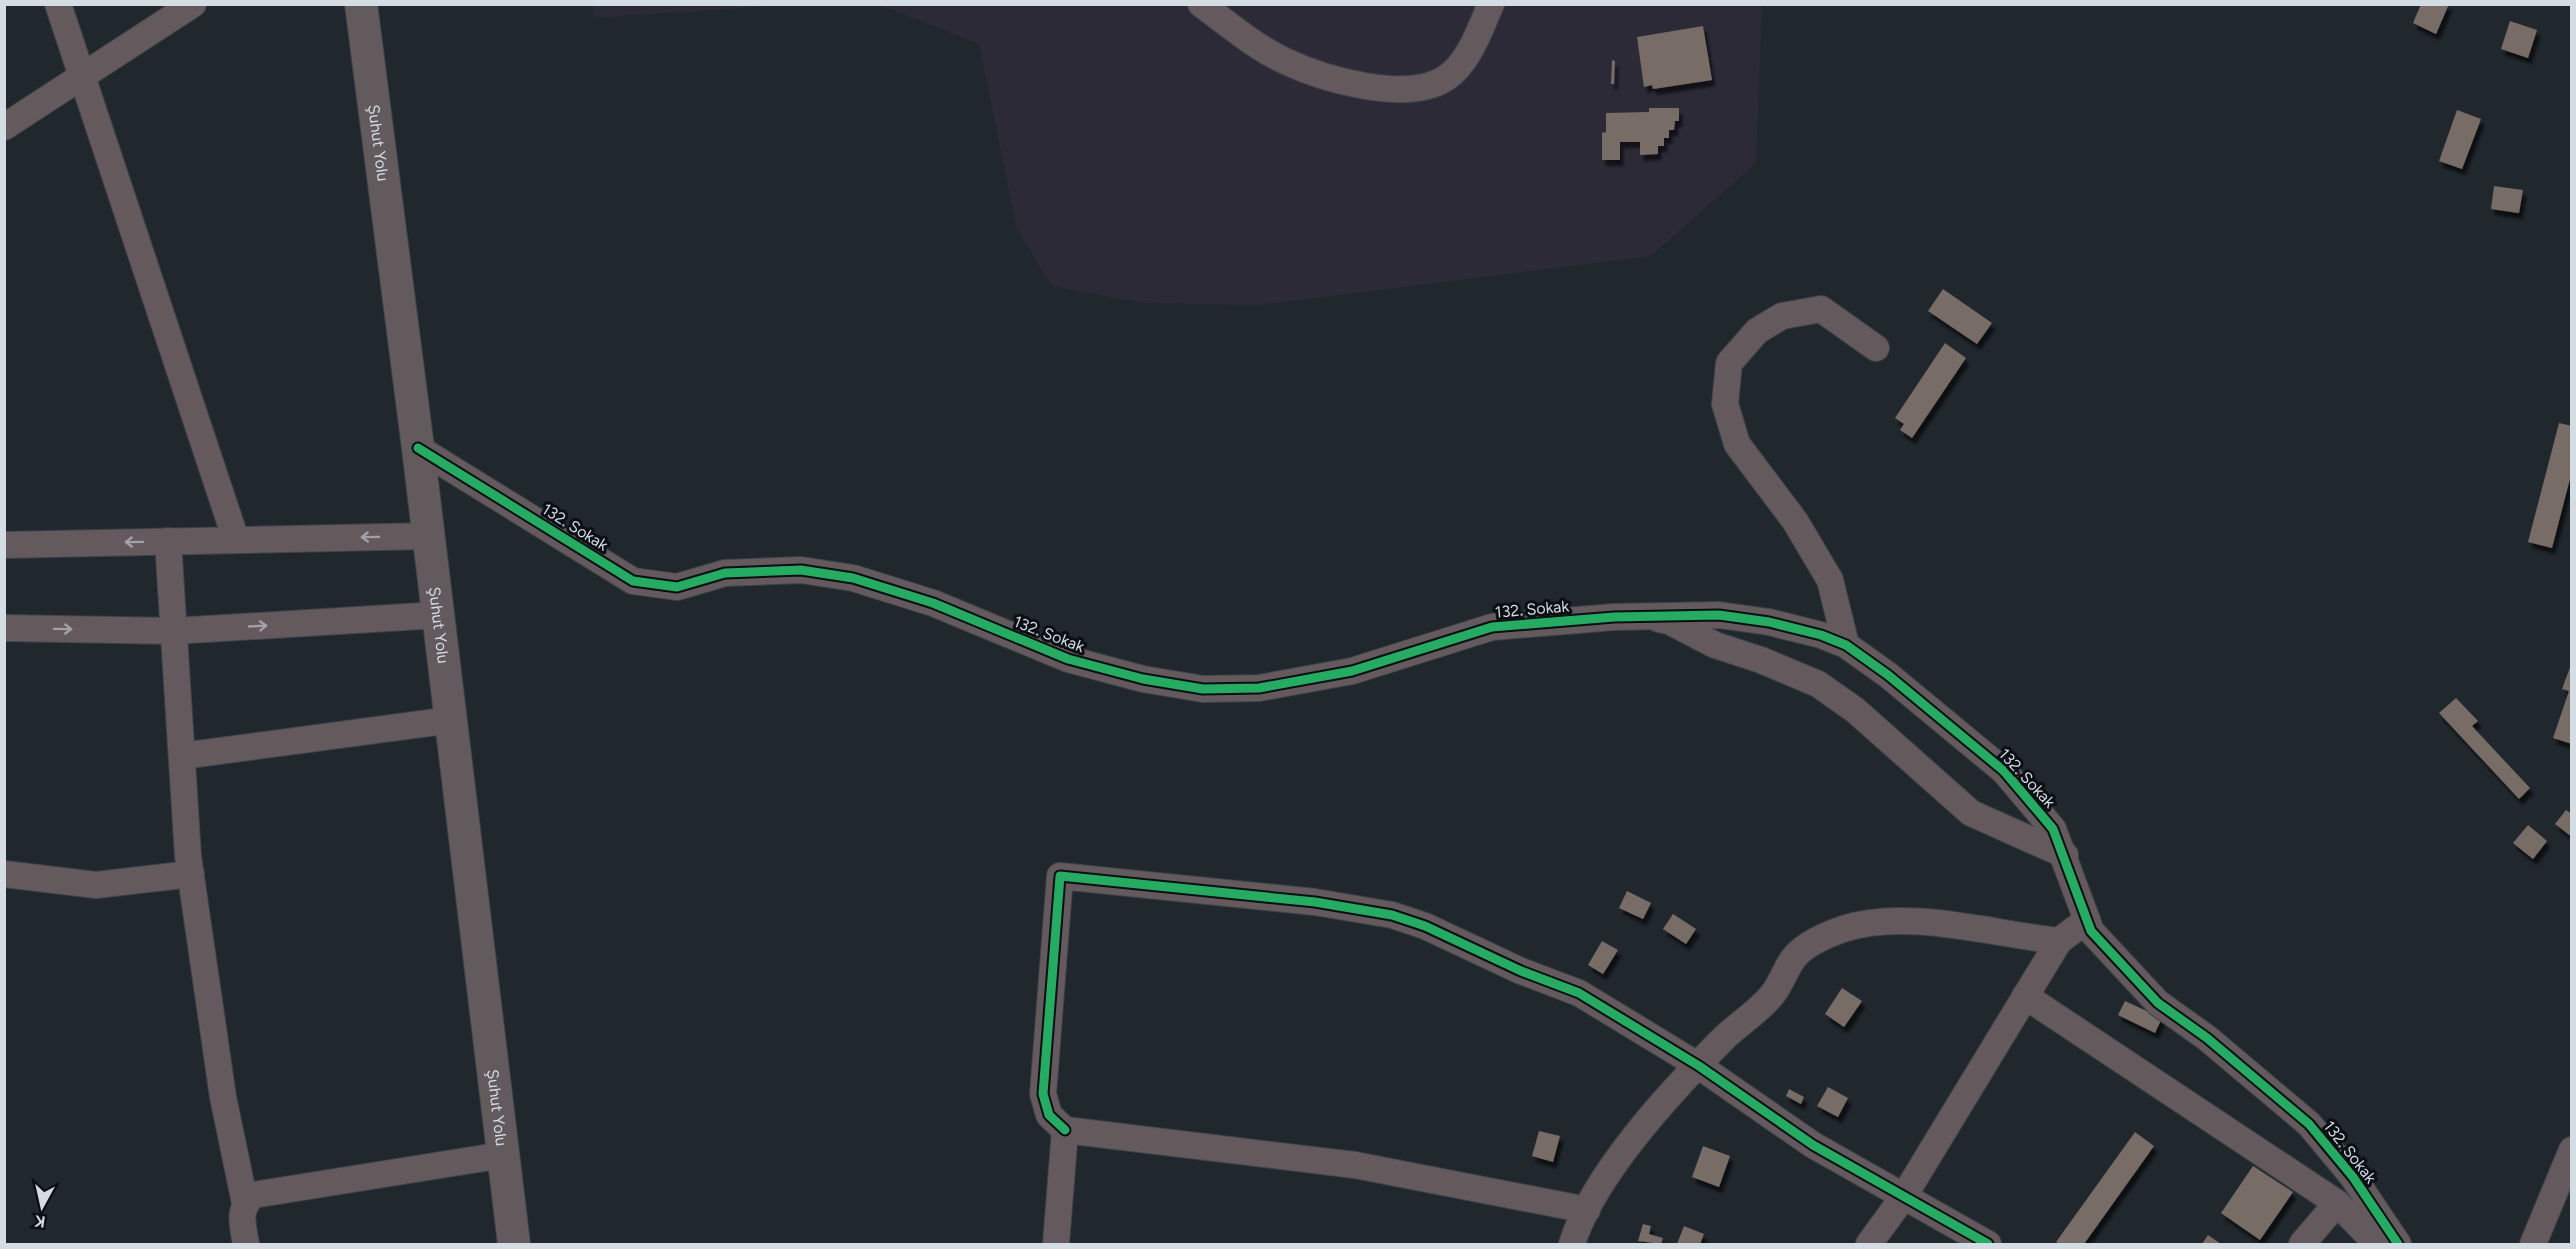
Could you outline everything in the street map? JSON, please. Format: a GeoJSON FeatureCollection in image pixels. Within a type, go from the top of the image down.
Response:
{"type":"FeatureCollection","features":[{"type":"Feature","properties":{"kind":"main road","name":"Şuhut Yolu"},"geometry":{"type":"LineString","coordinates":[[361,4],[429,536],[514,1245]]}},
{"type":"Feature","properties":{"kind":"street"},"geometry":{"type":"LineString","coordinates":[[58,4],[236,540]]}},
{"type":"Feature","properties":{"kind":"street"},"geometry":{"type":"LineString","coordinates":[[4,127],[193,4]]}},
{"type":"Feature","properties":{"kind":"street"},"geometry":{"type":"LineString","coordinates":[[1201,4],[1238,32],[1285,61],[1335,79],[1409,90],[1445,78],[1465,59],[1491,4]]}},
{"type":"Feature","properties":{"kind":"street"},"geometry":{"type":"LineString","coordinates":[[1846,645],[1830,580],[1794,521],[1737,444],[1725,404],[1729,363],[1757,331],[1782,316],[1821,309],[1876,348]]}},
{"type":"Feature","properties":{"kind":"street","name":"132. Sokak"},"geometry":{"type":"LineString","coordinates":[[418,448],[633,581],[677,587],[725,573],[801,570],[853,578],[933,603],[1068,659],[1143,679],[1203,689],[1259,688],[1352,672],[1492,627],[1644,615],[1719,615],[1769,622],[1821,635],[1846,645],[1888,675],[2004,771],[2054,829],[2091,931],[2158,1004],[2207,1038],[2308,1124],[2353,1178],[2398,1245]]}},
{"type":"Feature","properties":{"kind":"street"},"geometry":{"type":"LineString","coordinates":[[4,545],[429,536]]}},
{"type":"Feature","properties":{"kind":"street"},"geometry":{"type":"LineString","coordinates":[[168,541],[191,874],[223,1097],[245,1203]]}},
{"type":"Feature","properties":{"kind":"street"},"geometry":{"type":"LineString","coordinates":[[4,628],[174,631],[438,615]]}},
{"type":"Feature","properties":{"kind":"street"},"geometry":{"type":"LineString","coordinates":[[1644,615],[1669,621],[1715,645],[1761,660],[1818,684],[1855,710],[1939,788],[1971,813],[2065,855]]}},
{"type":"Feature","properties":{"kind":"street"},"geometry":{"type":"LineString","coordinates":[[182,756],[451,720]]}},
{"type":"Feature","properties":{"kind":"street"},"geometry":{"type":"LineString","coordinates":[[4,874],[96,885],[191,874]]}},
{"type":"Feature","properties":{"kind":"street"},"geometry":{"type":"LineString","coordinates":[[1587,1210],[1355,1165],[1065,1130],[1049,1115],[1043,1094],[1060,876],[1315,902],[1392,915],[1425,926],[1521,971],[1579,993],[1699,1066],[1813,1145],[1988,1245]]}},
{"type":"Feature","properties":{"kind":"street"},"geometry":{"type":"LineString","coordinates":[[1869,1245],[1904,1196],[2059,941],[2087,920]]}},
{"type":"Feature","properties":{"kind":"street"},"geometry":{"type":"LineString","coordinates":[[1572,1245],[1587,1210],[1639,1133],[1725,1037],[1773,994],[1793,958],[1811,943],[1844,928],[1896,921],[1939,922],[2015,936],[2059,941]]}},
{"type":"Feature","properties":{"kind":"street"},"geometry":{"type":"LineString","coordinates":[[2025,996],[2337,1203],[2377,1245]]}},
{"type":"Feature","properties":{"kind":"street"},"geometry":{"type":"LineString","coordinates":[[1056,1245],[1065,1130]]}},
{"type":"Feature","properties":{"kind":"street"},"geometry":{"type":"LineString","coordinates":[[2533,1245],[2571,1150]]}},
{"type":"Feature","properties":{"kind":"street"},"geometry":{"type":"LineString","coordinates":[[246,1245],[241,1215],[245,1203],[253,1195],[503,1155]]}},
{"type":"Feature","properties":{"kind":"street"},"geometry":{"type":"LineString","coordinates":[[2302,1245],[2337,1203]]}},
{"type":"Feature","properties":{"kind":"shaded area"},"geometry":{"type":"Polygon","coordinates":[[[593,4],[788,5],[593,18],[593,4]]]}},
{"type":"Feature","properties":{"kind":"shaded area"},"geometry":{"type":"Polygon","coordinates":[[[880,5],[1762,5],[1756,163],[1651,256],[1257,305],[1143,303],[1052,286],[1017,230],[979,44],[880,5]]]}},
{"type":"Feature","properties":{"kind":"building"},"geometry":{"type":"Polygon","coordinates":[[[2421,4],[2449,4],[2436,34],[2413,23],[2421,4]]]}},
{"type":"Feature","properties":{"kind":"building"},"geometry":{"type":"Polygon","coordinates":[[[2510,21],[2537,30],[2528,58],[2501,49],[2510,21]]]}},
{"type":"Feature","properties":{"kind":"building"},"geometry":{"type":"Polygon","coordinates":[[[1703,26],[1712,80],[1653,89],[1652,85],[1644,87],[1637,37],[1703,26]]]}},
{"type":"Feature","properties":{"kind":"building"},"geometry":{"type":"Polygon","coordinates":[[[1612,60],[1615,61],[1614,84],[1611,84],[1612,60]]]}},
{"type":"Feature","properties":{"kind":"building"},"geometry":{"type":"Polygon","coordinates":[[[1649,108],[1679,108],[1679,121],[1675,121],[1674,130],[1669,130],[1669,138],[1664,138],[1664,146],[1658,146],[1658,154],[1640,155],[1640,142],[1620,142],[1620,160],[1602,160],[1602,133],[1606,132],[1606,113],[1649,112],[1649,108]]]}},
{"type":"Feature","properties":{"kind":"building"},"geometry":{"type":"Polygon","coordinates":[[[2457,110],[2481,119],[2462,169],[2439,161],[2457,110]]]}},
{"type":"Feature","properties":{"kind":"building"},"geometry":{"type":"Polygon","coordinates":[[[2494,186],[2523,190],[2519,213],[2491,209],[2494,186]]]}},
{"type":"Feature","properties":{"kind":"building"},"geometry":{"type":"Polygon","coordinates":[[[1943,289],[1992,323],[1977,344],[1928,311],[1943,289]]]}},
{"type":"Feature","properties":{"kind":"building"},"geometry":{"type":"Polygon","coordinates":[[[1945,343],[1966,358],[1912,438],[1900,430],[1904,424],[1895,418],[1945,343]]]}},
{"type":"Feature","properties":{"kind":"building"},"geometry":{"type":"Polygon","coordinates":[[[2559,423],[2572,426],[2572,471],[2552,548],[2528,542],[2559,423]]]}},
{"type":"Feature","properties":{"kind":"building"},"geometry":{"type":"Polygon","coordinates":[[[2572,662],[2572,744],[2553,738],[2569,691],[2562,689],[2572,662]]]}},
{"type":"Feature","properties":{"kind":"building"},"geometry":{"type":"Polygon","coordinates":[[[2456,698],[2478,721],[2472,726],[2530,788],[2519,799],[2439,713],[2456,698]]]}},
{"type":"Feature","properties":{"kind":"building"},"geometry":{"type":"Polygon","coordinates":[[[2566,810],[2572,814],[2572,837],[2555,824],[2566,810]]]}},
{"type":"Feature","properties":{"kind":"building"},"geometry":{"type":"Polygon","coordinates":[[[2528,825],[2547,841],[2533,859],[2513,843],[2528,825]]]}},
{"type":"Feature","properties":{"kind":"building"},"geometry":{"type":"Polygon","coordinates":[[[1627,891],[1651,903],[1643,919],[1619,908],[1627,891]]]}},
{"type":"Feature","properties":{"kind":"building"},"geometry":{"type":"Polygon","coordinates":[[[1673,914],[1696,929],[1686,944],[1663,929],[1673,914]]]}},
{"type":"Feature","properties":{"kind":"building"},"geometry":{"type":"Polygon","coordinates":[[[1602,941],[1618,950],[1603,974],[1588,965],[1602,941]]]}},
{"type":"Feature","properties":{"kind":"building"},"geometry":{"type":"Polygon","coordinates":[[[1842,988],[1862,1001],[1844,1027],[1825,1014],[1842,988]]]}},
{"type":"Feature","properties":{"kind":"building"},"geometry":{"type":"Polygon","coordinates":[[[2125,1001],[2162,1018],[2155,1033],[2118,1015],[2125,1001]]]}},
{"type":"Feature","properties":{"kind":"building"},"geometry":{"type":"Polygon","coordinates":[[[1828,1087],[1848,1098],[1838,1117],[1817,1106],[1828,1087]]]}},
{"type":"Feature","properties":{"kind":"building"},"geometry":{"type":"Polygon","coordinates":[[[1789,1089],[1804,1097],[1801,1104],[1786,1096],[1789,1089]]]}},
{"type":"Feature","properties":{"kind":"building"},"geometry":{"type":"Polygon","coordinates":[[[1539,1131],[1560,1136],[1553,1162],[1532,1156],[1539,1131]]]}},
{"type":"Feature","properties":{"kind":"building"},"geometry":{"type":"Polygon","coordinates":[[[2135,1132],[2154,1146],[2084,1244],[2056,1242],[2135,1132]]]}},
{"type":"Feature","properties":{"kind":"building"},"geometry":{"type":"Polygon","coordinates":[[[1703,1146],[1730,1156],[1719,1187],[1692,1177],[1703,1146]]]}},
{"type":"Feature","properties":{"kind":"building"},"geometry":{"type":"Polygon","coordinates":[[[2253,1166],[2293,1192],[2260,1240],[2221,1213],[2253,1166]]]}},
{"type":"Feature","properties":{"kind":"building"},"geometry":{"type":"Polygon","coordinates":[[[1643,1224],[1651,1226],[1649,1234],[1663,1238],[1661,1244],[1638,1241],[1643,1224]]]}},
{"type":"Feature","properties":{"kind":"building"},"geometry":{"type":"Polygon","coordinates":[[[1684,1226],[1704,1234],[1700,1244],[1677,1244],[1684,1226]]]}},
{"type":"Feature","properties":{"kind":"building"},"geometry":{"type":"Polygon","coordinates":[[[2208,1235],[2221,1244],[2202,1244],[2208,1235]]]}},
{"type":"Feature","properties":{"kind":"cycle path"},"geometry":{"type":"LineString","coordinates":[[418,448],[633,581],[677,587],[725,573],[801,570],[853,578],[933,603],[1068,659],[1143,679],[1203,689],[1259,688],[1352,671],[1492,627],[1614,617],[1719,615],[1769,622],[1821,635],[1846,645],[1888,675],[2004,771],[2053,829],[2091,931],[2158,1003],[2207,1038],[2309,1124],[2353,1177],[2398,1244]]}},
{"type":"Feature","properties":{"kind":"cycle path"},"geometry":{"type":"LineString","coordinates":[[1065,1130],[1049,1115],[1043,1094],[1060,876],[1315,902],[1392,915],[1425,926],[1521,971],[1579,993],[1699,1066],[1813,1145],[1988,1244]]}}]}
